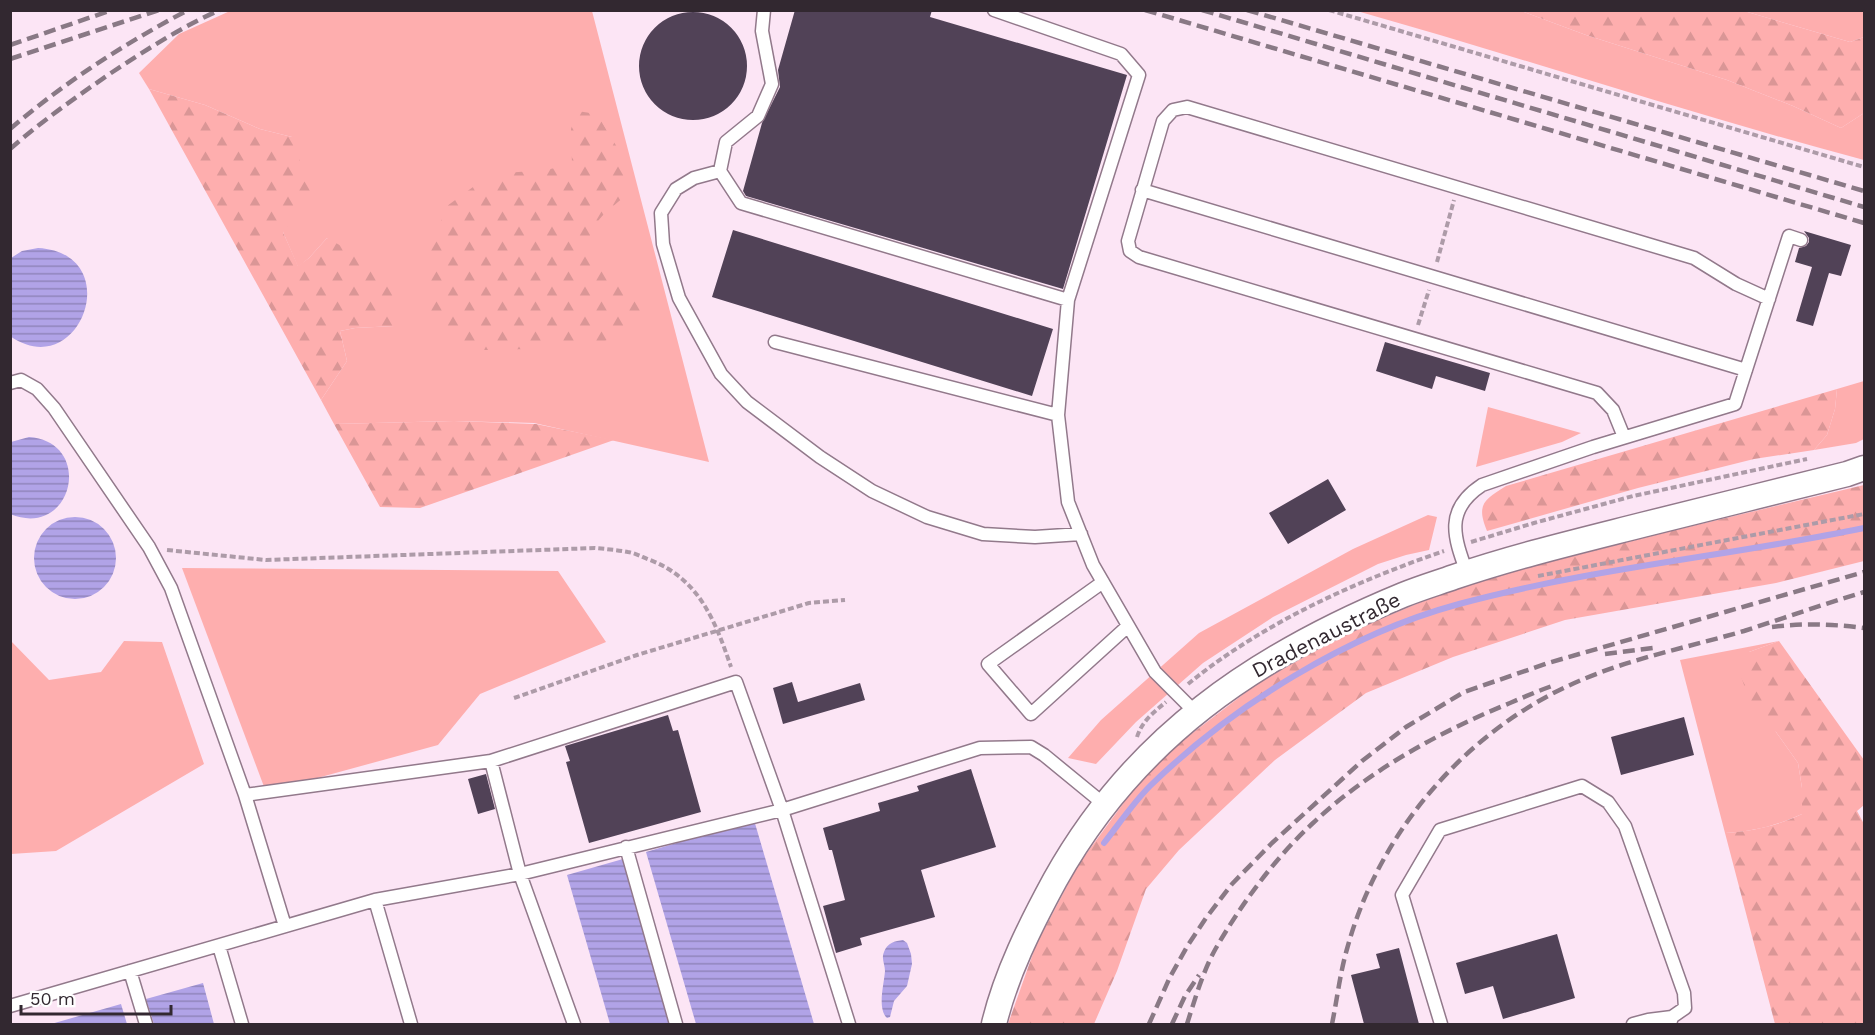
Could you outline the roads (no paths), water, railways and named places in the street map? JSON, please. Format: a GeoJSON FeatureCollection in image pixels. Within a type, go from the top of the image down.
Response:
{"type":"FeatureCollection","features":[{"type":"Feature","properties":{"kind":"street","name":"Dradenaustraße"},"geometry":{"type":"LineString","coordinates":[[994,1024],[997,1010],[1027,932],[1074,848],[1105,805],[1134,769],[1195,712],[1245,677],[1319,634],[1405,594],[1467,573],[1530,553],[1836,477],[1864,468]]}},
{"type":"Feature","properties":{"kind":"lane"},"geometry":{"type":"LineString","coordinates":[[764,10],[762,31],[772,84],[758,116],[726,142],[720,171],[741,202],[1068,300]]}},
{"type":"Feature","properties":{"kind":"lane"},"geometry":{"type":"LineString","coordinates":[[994,10],[1121,54],[1139,75],[1068,300],[1058,415],[1068,502],[1093,565],[1155,672],[1195,712]]}},
{"type":"Feature","properties":{"kind":"lane"},"geometry":{"type":"LineString","coordinates":[[1624,437],[1613,410],[1597,393],[1139,257],[1130,251],[1128,241],[1163,121],[1173,110],[1187,107],[1694,258],[1736,284],[1769,299]]}},
{"type":"Feature","properties":{"kind":"lane"},"geometry":{"type":"LineString","coordinates":[[720,171],[694,178],[676,189],[661,213],[663,244],[679,298],[721,375],[747,402],[820,457],[872,491],[927,517],[983,534],[1035,537],[1081,534]]}},
{"type":"Feature","properties":{"kind":"lane"},"geometry":{"type":"LineString","coordinates":[[1143,190],[1746,370]]}},
{"type":"Feature","properties":{"kind":"lane"},"geometry":{"type":"LineString","coordinates":[[1467,573],[1457,546],[1454,530],[1456,516],[1463,501],[1482,485],[1624,437],[1735,404],[1789,236],[1802,240]]}},
{"type":"Feature","properties":{"kind":"lane"},"geometry":{"type":"LineString","coordinates":[[775,342],[1058,415]]}},
{"type":"Feature","properties":{"kind":"lane"},"geometry":{"type":"LineString","coordinates":[[10,383],[21,380],[37,389],[54,408],[149,547],[171,588],[245,795],[285,927]]}},
{"type":"Feature","properties":{"kind":"lane"},"geometry":{"type":"LineString","coordinates":[[1103,582],[988,664],[1031,714],[1128,626]]}},
{"type":"Feature","properties":{"kind":"lane"},"geometry":{"type":"LineString","coordinates":[[245,795],[491,761],[735,682],[782,810],[849,1024]]}},
{"type":"Feature","properties":{"kind":"lane"},"geometry":{"type":"LineString","coordinates":[[10,1006],[375,900],[520,874],[782,810],[980,748],[1031,747],[1105,805]]}},
{"type":"Feature","properties":{"kind":"lane"},"geometry":{"type":"LineString","coordinates":[[491,761],[520,874],[574,1024]]}},
{"type":"Feature","properties":{"kind":"lane"},"geometry":{"type":"LineString","coordinates":[[1441,1024],[1402,895],[1440,831],[1582,786],[1608,802],[1625,826],[1684,993],[1685,1008],[1671,1021],[1648,1020],[1633,1024]]}},
{"type":"Feature","properties":{"kind":"lane"},"geometry":{"type":"LineString","coordinates":[[626,847],[676,1024]]}},
{"type":"Feature","properties":{"kind":"lane"},"geometry":{"type":"LineString","coordinates":[[375,900],[411,1024]]}},
{"type":"Feature","properties":{"kind":"lane"},"geometry":{"type":"LineString","coordinates":[[219,946],[242,1024]]}},
{"type":"Feature","properties":{"kind":"lane"},"geometry":{"type":"LineString","coordinates":[[130,971],[146,1024]]}},
{"type":"Feature","properties":{"kind":"waterway"},"geometry":{"type":"LineString","coordinates":[[1104,843],[1150,786],[1217,728],[1294,676],[1375,634],[1417,617],[1509,592],[1864,528]]}},
{"type":"Feature","properties":{"kind":"railway"},"geometry":{"type":"LineString","coordinates":[[10,45],[112,10]]}},
{"type":"Feature","properties":{"kind":"railway"},"geometry":{"type":"LineString","coordinates":[[10,59],[159,10]]}},
{"type":"Feature","properties":{"kind":"railway"},"geometry":{"type":"LineString","coordinates":[[10,129],[52,95],[96,65],[141,36],[188,10]]}},
{"type":"Feature","properties":{"kind":"railway"},"geometry":{"type":"LineString","coordinates":[[10,149],[59,109],[111,73],[178,31],[220,10]]}},
{"type":"Feature","properties":{"kind":"railway"},"geometry":{"type":"LineString","coordinates":[[1145,10],[1864,223]]}},
{"type":"Feature","properties":{"kind":"railway"},"geometry":{"type":"LineString","coordinates":[[1202,10],[1864,207]]}},
{"type":"Feature","properties":{"kind":"railway"},"geometry":{"type":"LineString","coordinates":[[1247,10],[1864,191]]}},
{"type":"Feature","properties":{"kind":"railway"},"geometry":{"type":"LineString","coordinates":[[1149,1024],[1170,977],[1188,945],[1232,884],[1272,843],[1362,761],[1406,727],[1464,692],[1548,663],[1864,572]]}},
{"type":"Feature","properties":{"kind":"railway"},"geometry":{"type":"LineString","coordinates":[[1332,1024],[1347,949],[1362,906],[1381,864],[1405,825],[1433,789],[1465,756],[1500,727],[1538,701],[1599,673],[1640,659],[1744,631],[1864,592]]}},
{"type":"Feature","properties":{"kind":"railway"},"geometry":{"type":"LineString","coordinates":[[1772,627],[1818,624],[1864,628]]}},
{"type":"Feature","properties":{"kind":"railway"},"geometry":{"type":"LineString","coordinates":[[1605,654],[1653,648]]}},
{"type":"Feature","properties":{"kind":"railway"},"geometry":{"type":"LineString","coordinates":[[1187,1024],[1207,966],[1226,931],[1272,866],[1313,823],[1357,786],[1406,754],[1458,726],[1552,686]]}},
{"type":"Feature","properties":{"kind":"railway"},"geometry":{"type":"LineString","coordinates":[[1172,1024],[1185,996],[1199,975]]}}]}
